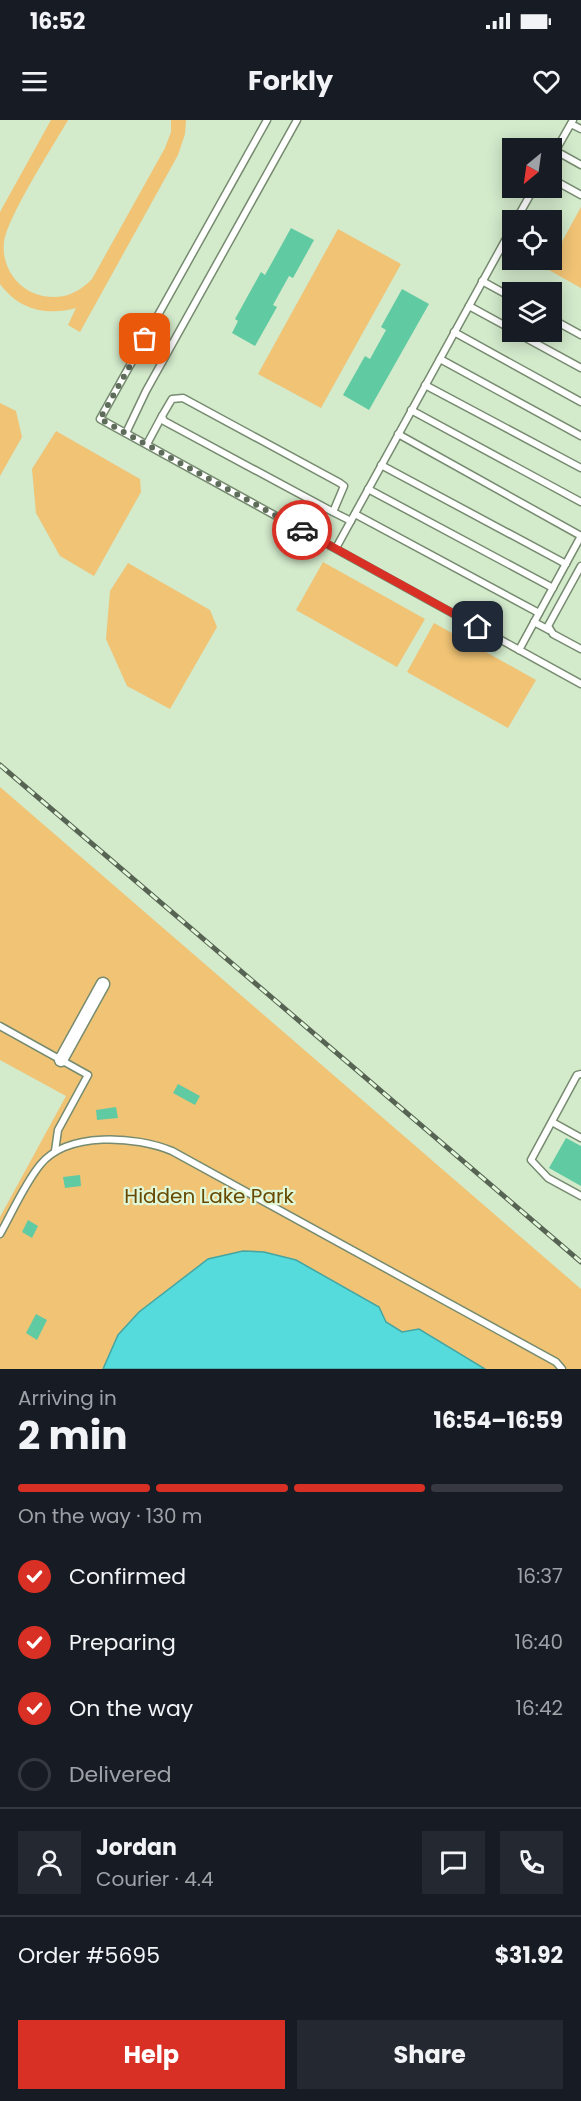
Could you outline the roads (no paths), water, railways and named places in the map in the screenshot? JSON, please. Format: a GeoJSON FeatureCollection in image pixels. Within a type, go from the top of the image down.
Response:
{"type":"FeatureCollection","features":[{"type":"Feature","properties":{"kind":"street"},"geometry":{"type":"LineString","coordinates":[[61,1060],[103,984]]}},
{"type":"Feature","properties":{"kind":"lane"},"geometry":{"type":"LineString","coordinates":[[267,120],[100,419],[581,684]]}},
{"type":"Feature","properties":{"kind":"lane"},"geometry":{"type":"LineString","coordinates":[[126,433],[146,391],[297,120]]}},
{"type":"Feature","properties":{"kind":"lane"},"geometry":{"type":"LineString","coordinates":[[562,140],[572,122],[581,129]]}},
{"type":"Feature","properties":{"kind":"lane"},"geometry":{"type":"LineString","coordinates":[[562,157],[581,165]]}},
{"type":"Feature","properties":{"kind":"lane"},"geometry":{"type":"LineString","coordinates":[[562,185],[581,195]]}},
{"type":"Feature","properties":{"kind":"lane"},"geometry":{"type":"LineString","coordinates":[[336,548],[502,246]]}},
{"type":"Feature","properties":{"kind":"lane"},"geometry":{"type":"LineString","coordinates":[[482,281],[502,292]]}},
{"type":"Feature","properties":{"kind":"lane"},"geometry":{"type":"LineString","coordinates":[[469,306],[502,324]]}},
{"type":"Feature","properties":{"kind":"lane"},"geometry":{"type":"LineString","coordinates":[[562,325],[581,335]]}},
{"type":"Feature","properties":{"kind":"lane"},"geometry":{"type":"LineString","coordinates":[[454,332],[581,402]]}},
{"type":"Feature","properties":{"kind":"lane"},"geometry":{"type":"LineString","coordinates":[[534,342],[581,368]]}},
{"type":"Feature","properties":{"kind":"lane"},"geometry":{"type":"LineString","coordinates":[[440,359],[581,436]]}},
{"type":"Feature","properties":{"kind":"lane"},"geometry":{"type":"LineString","coordinates":[[425,385],[581,468]]}},
{"type":"Feature","properties":{"kind":"lane"},"geometry":{"type":"LineString","coordinates":[[147,444],[172,399],[183,398],[344,486],[333,512]]}},
{"type":"Feature","properties":{"kind":"lane"},"geometry":{"type":"LineString","coordinates":[[411,410],[581,502]]}},
{"type":"Feature","properties":{"kind":"lane"},"geometry":{"type":"LineString","coordinates":[[162,416],[164,421],[351,521]]}},
{"type":"Feature","properties":{"kind":"lane"},"geometry":{"type":"LineString","coordinates":[[398,435],[581,536],[519,650]]}},
{"type":"Feature","properties":{"kind":"lane"},"geometry":{"type":"LineString","coordinates":[[381,465],[566,564]]}},
{"type":"Feature","properties":{"kind":"lane"},"geometry":{"type":"LineString","coordinates":[[368,489],[553,588]]}},
{"type":"Feature","properties":{"kind":"lane"},"geometry":{"type":"LineString","coordinates":[[354,514],[538,614]]}},
{"type":"Feature","properties":{"kind":"lane"},"geometry":{"type":"LineString","coordinates":[[549,630],[548,626],[581,566]]}},
{"type":"Feature","properties":{"kind":"lane"},"geometry":{"type":"LineString","coordinates":[[534,622],[581,649]]}},
{"type":"Feature","properties":{"kind":"lane"},"geometry":{"type":"LineString","coordinates":[[0,1026],[88,1075],[58,1130],[55,1151]]}},
{"type":"Feature","properties":{"kind":"lane"},"geometry":{"type":"LineString","coordinates":[[581,1074],[577,1075],[531,1160],[549,1178],[581,1196]]}},
{"type":"Feature","properties":{"kind":"lane"},"geometry":{"type":"LineString","coordinates":[[552,1122],[581,1138]]}},
{"type":"Feature","properties":{"kind":"lane"},"geometry":{"type":"LineString","coordinates":[[0,1234],[41,1164],[55,1151],[106,1140],[144,1141],[172,1151],[556,1362],[562,1369]]}},
{"type":"Feature","properties":{"kind":"water"},"geometry":{"type":"Polygon","coordinates":[[[243,1251],[264,1252],[296,1260],[379,1307],[386,1322],[402,1332],[419,1329],[485,1369],[103,1369],[118,1335],[139,1312],[208,1259],[243,1251]]]}},
{"type":"Feature","properties":{"kind":"railway"},"geometry":{"type":"LineString","coordinates":[[0,765],[581,1262]]}},
{"type":"Feature","properties":{"kind":"park label","name":"Hidden Lake Park"},"geometry":{"type":"Point","coordinates":[209,1196]}}]}
